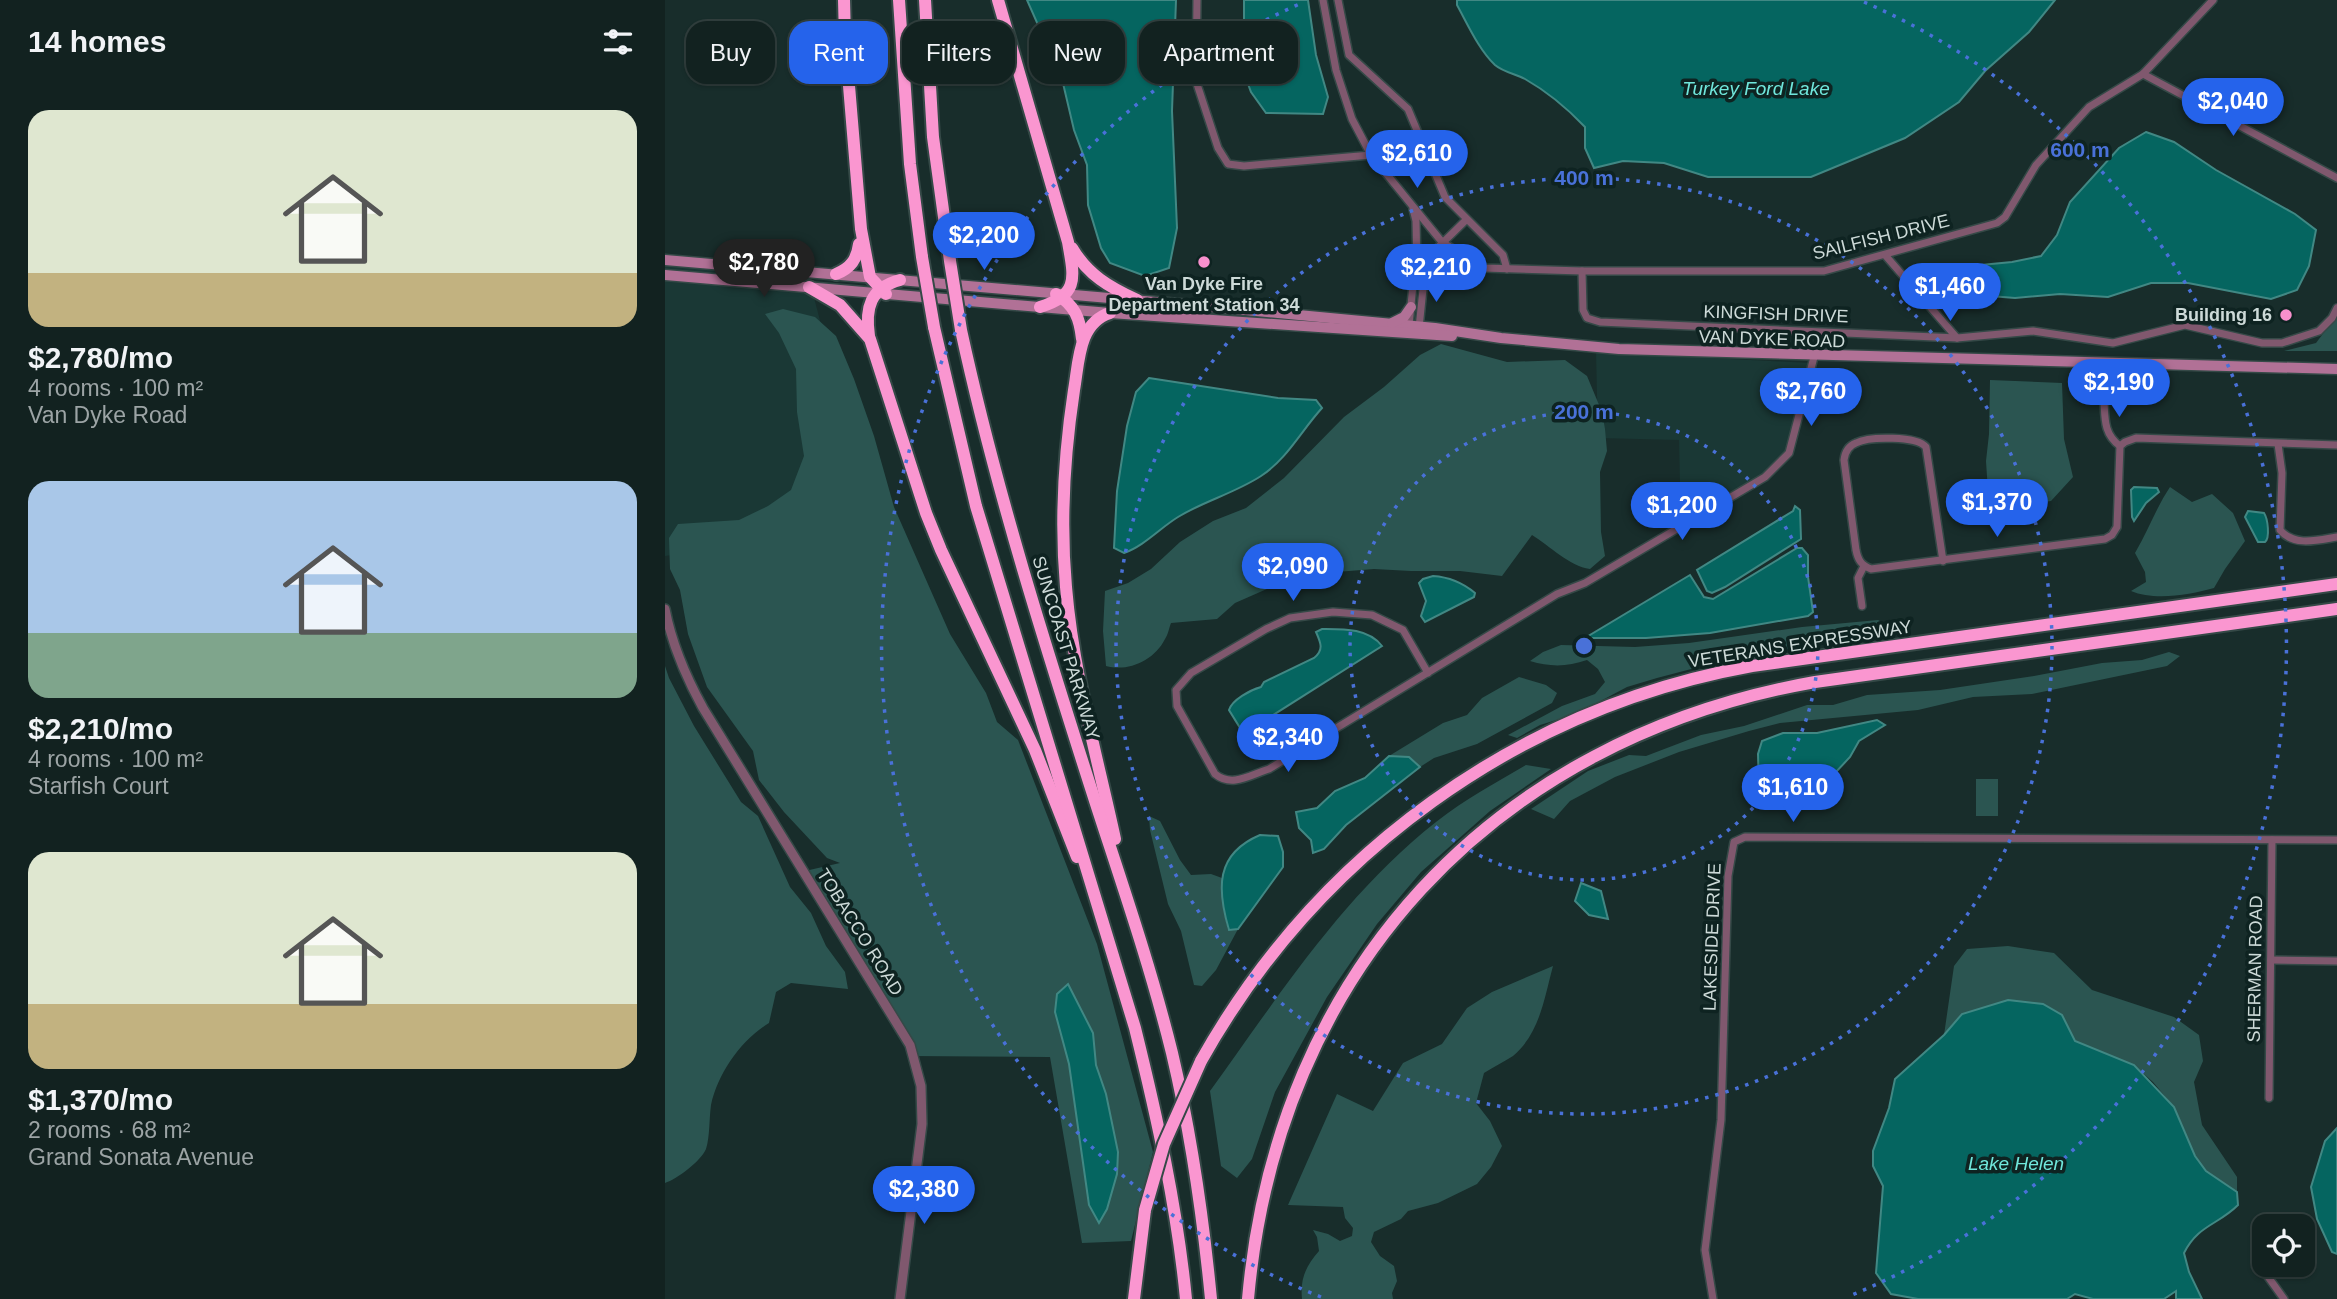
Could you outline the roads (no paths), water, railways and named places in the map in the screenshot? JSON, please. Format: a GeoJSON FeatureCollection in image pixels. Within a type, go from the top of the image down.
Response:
{"type":"FeatureCollection","features":[{"type":"Feature","properties":{"kind":"highway"},"geometry":{"type":"LineString","coordinates":[[844,0],[861,229],[870,277],[881,292]]}},
{"type":"Feature","properties":{"kind":"highway"},"geometry":{"type":"LineString","coordinates":[[899,0],[910,164],[934,327],[976,506],[1106,928],[1151,1092],[1170,1188],[1186,1299]]}},
{"type":"Feature","properties":{"kind":"highway","name":"SUNCOAST PARKWAY"},"geometry":{"type":"LineString","coordinates":[[925,0],[933,137],[961,330],[1009,523],[1129,901],[1172,1056],[1203,1230],[1211,1299]]}},
{"type":"Feature","properties":{"kind":"highway"},"geometry":{"type":"LineString","coordinates":[[998,0],[1068,242],[1073,276],[1061,295],[1040,307]]}},
{"type":"Feature","properties":{"kind":"highway"},"geometry":{"type":"LineString","coordinates":[[836,274],[848,268],[855,260],[861,229]]}},
{"type":"Feature","properties":{"kind":"highway"},"geometry":{"type":"LineString","coordinates":[[1068,242],[1089,273],[1108,287],[1137,300]]}},
{"type":"Feature","properties":{"kind":"highway"},"geometry":{"type":"LineString","coordinates":[[900,280],[881,292],[869,305],[867,312],[870,339],[913,476],[931,526],[1035,750],[1106,928]]}},
{"type":"Feature","properties":{"kind":"highway"},"geometry":{"type":"LineString","coordinates":[[809,287],[840,305],[870,339]]}},
{"type":"Feature","properties":{"kind":"highway"},"geometry":{"type":"LineString","coordinates":[[1061,295],[1080,322],[1082,343],[1066,442],[1066,588],[1077,668],[1129,901]]}},
{"type":"Feature","properties":{"kind":"highway"},"geometry":{"type":"LineString","coordinates":[[1082,343],[1093,322],[1109,313]]}},
{"type":"Feature","properties":{"kind":"highway","name":"VETERANS EXPRESSWAY"},"geometry":{"type":"LineString","coordinates":[[1134,1299],[1145,1210],[1164,1144],[1201,1062],[1226,1020],[1264,965],[1319,901],[1370,852],[1413,816],[1482,769],[1545,733],[1596,710],[1663,686],[1741,668],[2337,584]]}},
{"type":"Feature","properties":{"kind":"highway"},"geometry":{"type":"LineString","coordinates":[[1248,1299],[1257,1223],[1278,1138],[1299,1080],[1340,1000],[1386,930],[1416,896],[1469,843],[1536,790],[1589,758],[1644,731],[1689,713],[1753,694],[1815,682],[2337,609]]}},
{"type":"Feature","properties":{"kind":"main road","name":"VAN DYKE ROAD"},"geometry":{"type":"LineString","coordinates":[[665,260],[1137,300],[1391,324],[1414,329]]}},
{"type":"Feature","properties":{"kind":"main road","name":"VAN DYKE ROAD"},"geometry":{"type":"LineString","coordinates":[[665,275],[1109,313],[1414,329],[1619,349],[2337,369]]}},
{"type":"Feature","properties":{"kind":"main road"},"geometry":{"type":"LineString","coordinates":[[1391,324],[1404,317],[1411,307]]}},
{"type":"Feature","properties":{"kind":"street"},"geometry":{"type":"LineString","coordinates":[[1197,0],[1196,82],[1218,148],[1228,164],[1244,166],[1371,155]]}},
{"type":"Feature","properties":{"kind":"street"},"geometry":{"type":"LineString","coordinates":[[1323,0],[1336,70],[1352,119],[1371,155],[1442,242],[1483,268]]}},
{"type":"Feature","properties":{"kind":"street"},"geometry":{"type":"LineString","coordinates":[[1338,0],[1349,55],[1408,109],[1445,197],[1503,255],[1507,269]]}},
{"type":"Feature","properties":{"kind":"street","name":"SAILFISH DRIVE"},"geometry":{"type":"LineString","coordinates":[[1582,271],[1824,271],[1997,223],[2005,217],[2036,165],[2089,107],[2143,74],[2213,0]]}},
{"type":"Feature","properties":{"kind":"street"},"geometry":{"type":"LineString","coordinates":[[2143,74],[2337,178]]}},
{"type":"Feature","properties":{"kind":"street"},"geometry":{"type":"LineString","coordinates":[[1412,205],[1416,220],[1417,268],[1411,307],[1414,329]]}},
{"type":"Feature","properties":{"kind":"street"},"geometry":{"type":"LineString","coordinates":[[1417,268],[1466,220]]}},
{"type":"Feature","properties":{"kind":"street"},"geometry":{"type":"LineString","coordinates":[[1885,255],[1957,338]]}},
{"type":"Feature","properties":{"kind":"street"},"geometry":{"type":"LineString","coordinates":[[1414,329],[1426,260]]}},
{"type":"Feature","properties":{"kind":"street"},"geometry":{"type":"LineString","coordinates":[[1425,275],[1471,272],[1483,268],[1582,271]]}},
{"type":"Feature","properties":{"kind":"street","name":"KINGFISH DRIVE"},"geometry":{"type":"LineString","coordinates":[[1582,271],[1583,310],[1587,318],[1600,322],[1957,338],[2033,331],[2113,342],[2185,325],[2262,343],[2282,343],[2319,331],[2332,318],[2337,308]]}},
{"type":"Feature","properties":{"kind":"street"},"geometry":{"type":"LineString","coordinates":[[1428,673],[1403,630],[1372,615],[1333,612],[1304,615],[1266,629],[1191,673],[1177,690],[1177,705],[1215,774],[1222,780],[1230,782],[1269,769],[1428,673],[1557,594],[1585,583],[1765,477],[1789,453],[1814,356]]}},
{"type":"Feature","properties":{"kind":"street"},"geometry":{"type":"LineString","coordinates":[[2103,401],[2107,432],[2120,446]]}},
{"type":"Feature","properties":{"kind":"street"},"geometry":{"type":"LineString","coordinates":[[1943,561],[1926,447],[1923,442],[1909,438],[1861,441],[1848,449],[1844,460],[1857,559],[1871,569],[1943,561],[2105,539],[2112,535],[2118,522],[2120,446],[2136,438],[2337,445]]}},
{"type":"Feature","properties":{"kind":"street"},"geometry":{"type":"LineString","coordinates":[[2278,444],[2282,473],[2280,530],[2291,540],[2337,537]]}},
{"type":"Feature","properties":{"kind":"street"},"geometry":{"type":"LineString","coordinates":[[1862,606],[1858,578],[1864,566]]}},
{"type":"Feature","properties":{"kind":"street","name":"TOBACCO ROAD"},"geometry":{"type":"LineString","coordinates":[[665,609],[687,679],[703,708],[910,1045],[921,1086],[922,1124],[900,1299]]}},
{"type":"Feature","properties":{"kind":"street","name":"LAKESIDE DRIVE"},"geometry":{"type":"LineString","coordinates":[[1713,1299],[1705,1250],[1721,1120],[1728,877],[1734,842],[1745,837],[2337,840]]}},
{"type":"Feature","properties":{"kind":"street","name":"SHERMAN ROAD"},"geometry":{"type":"LineString","coordinates":[[2269,1098],[2272,840]]}},
{"type":"Feature","properties":{"kind":"street"},"geometry":{"type":"LineString","coordinates":[[2271,960],[2337,961]]}},
{"type":"Feature","properties":{"kind":"street"},"geometry":{"type":"LineString","coordinates":[[2268,1277],[2284,1299]]}},
{"type":"Feature","properties":{"kind":"water"},"geometry":{"type":"Polygon","coordinates":[[[1027,0],[1176,0],[1175,21],[1139,21],[1139,84],[1173,84],[1177,228],[1169,268],[1145,276],[1110,263],[1101,248],[1088,205],[1087,165],[1074,130],[1063,84],[1125,84],[1125,21],[1036,21],[1027,0]]]}},
{"type":"Feature","properties":{"kind":"water"},"geometry":{"type":"Polygon","coordinates":[[[1244,0],[1308,0],[1316,55],[1328,97],[1323,114],[1266,113],[1248,84],[1298,84],[1298,21],[1244,21],[1244,0]]]}},
{"type":"Feature","properties":{"kind":"water","name":"Turkey Ford Lake"},"geometry":{"type":"Polygon","coordinates":[[[1457,0],[2055,0],[2029,32],[1985,71],[1959,102],[1905,138],[1811,177],[1708,177],[1664,163],[1623,161],[1594,168],[1585,148],[1585,127],[1564,106],[1541,89],[1495,65],[1474,37],[1457,0]]]}},
{"type":"Feature","properties":{"kind":"water"},"geometry":{"type":"Polygon","coordinates":[[[2146,132],[2174,142],[2216,170],[2295,214],[2316,230],[2309,266],[2297,290],[2271,299],[2188,283],[2151,283],[2108,297],[2060,294],[2015,298],[1978,295],[1961,281],[1981,265],[2041,256],[2057,235],[2070,202],[2119,148],[2146,132]]]}},
{"type":"Feature","properties":{"kind":"water"},"geometry":{"type":"Polygon","coordinates":[[[1149,378],[1278,398],[1316,400],[1322,408],[1286,453],[1261,476],[1188,511],[1124,553],[1114,548],[1117,491],[1127,426],[1136,392],[1149,378]]]}},
{"type":"Feature","properties":{"kind":"water"},"geometry":{"type":"Polygon","coordinates":[[[2134,487],[2157,488],[2159,492],[2146,503],[2134,521],[2131,490],[2134,487]]]}},
{"type":"Feature","properties":{"kind":"water"},"geometry":{"type":"Polygon","coordinates":[[[1795,506],[1800,510],[1801,539],[1725,587],[1712,593],[1707,591],[1697,570],[1793,511],[1795,506]]]}},
{"type":"Feature","properties":{"kind":"water"},"geometry":{"type":"Polygon","coordinates":[[[2248,511],[2264,513],[2268,528],[2265,542],[2258,542],[2245,517],[2248,511]]]}},
{"type":"Feature","properties":{"kind":"water"},"geometry":{"type":"Polygon","coordinates":[[[1797,548],[1802,548],[1808,555],[1813,612],[1808,616],[1710,633],[1646,638],[1585,638],[1690,575],[1704,597],[1713,599],[1797,548]]]}},
{"type":"Feature","properties":{"kind":"water"},"geometry":{"type":"Polygon","coordinates":[[[1433,576],[1455,581],[1475,593],[1474,597],[1425,622],[1421,616],[1426,601],[1419,583],[1433,576]]]}},
{"type":"Feature","properties":{"kind":"water"},"geometry":{"type":"Polygon","coordinates":[[[1322,629],[1362,633],[1382,646],[1251,729],[1242,731],[1229,710],[1231,706],[1242,696],[1261,687],[1264,682],[1314,658],[1321,646],[1316,632],[1322,629]]]}},
{"type":"Feature","properties":{"kind":"water"},"geometry":{"type":"Polygon","coordinates":[[[1877,720],[1885,725],[1859,741],[1850,757],[1834,774],[1828,793],[1820,798],[1811,781],[1794,773],[1786,779],[1782,806],[1759,791],[1758,754],[1762,741],[1783,733],[1817,733],[1877,720]]]}},
{"type":"Feature","properties":{"kind":"water"},"geometry":{"type":"Polygon","coordinates":[[[1389,756],[1409,757],[1420,767],[1346,825],[1324,849],[1313,853],[1311,840],[1299,828],[1296,812],[1317,808],[1335,791],[1365,778],[1389,756]]]}},
{"type":"Feature","properties":{"kind":"water"},"geometry":{"type":"Polygon","coordinates":[[[1260,835],[1278,836],[1283,852],[1283,867],[1238,929],[1229,930],[1222,901],[1223,874],[1234,852],[1260,835]]]}},
{"type":"Feature","properties":{"kind":"water"},"geometry":{"type":"Polygon","coordinates":[[[1581,883],[1601,891],[1608,919],[1589,915],[1575,901],[1581,883]]]}},
{"type":"Feature","properties":{"kind":"water"},"geometry":{"type":"Polygon","coordinates":[[[1068,984],[1093,1033],[1096,1065],[1106,1094],[1118,1152],[1117,1174],[1107,1209],[1099,1223],[1089,1205],[1069,1064],[1055,1012],[1057,994],[1068,984]]]}},
{"type":"Feature","properties":{"kind":"water","name":"Lake Helen"},"geometry":{"type":"Polygon","coordinates":[[[2008,1000],[2043,1004],[2062,1015],[2075,1041],[2134,1065],[2174,1107],[2195,1156],[2206,1171],[2237,1192],[2238,1205],[2196,1236],[2184,1253],[2189,1272],[2202,1299],[2176,1299],[2176,1291],[2164,1299],[2093,1299],[2075,1294],[2067,1299],[1918,1299],[1891,1294],[1876,1273],[1883,1186],[1873,1166],[1873,1151],[1889,1108],[1895,1079],[1944,1035],[1962,1014],[2008,1000]]]}},
{"type":"Feature","properties":{"kind":"water"},"geometry":{"type":"Polygon","coordinates":[[[2337,1128],[2337,1254],[2332,1252],[2317,1219],[2311,1187],[2325,1141],[2337,1128]]]}},
{"type":"Feature","properties":{"kind":"place","name":"Van Dyke Fire Department Station 34"},"geometry":{"type":"Point","coordinates":[1204,262]}},
{"type":"Feature","properties":{"kind":"place","name":"Building 16"},"geometry":{"type":"Point","coordinates":[2286,315]}}]}
